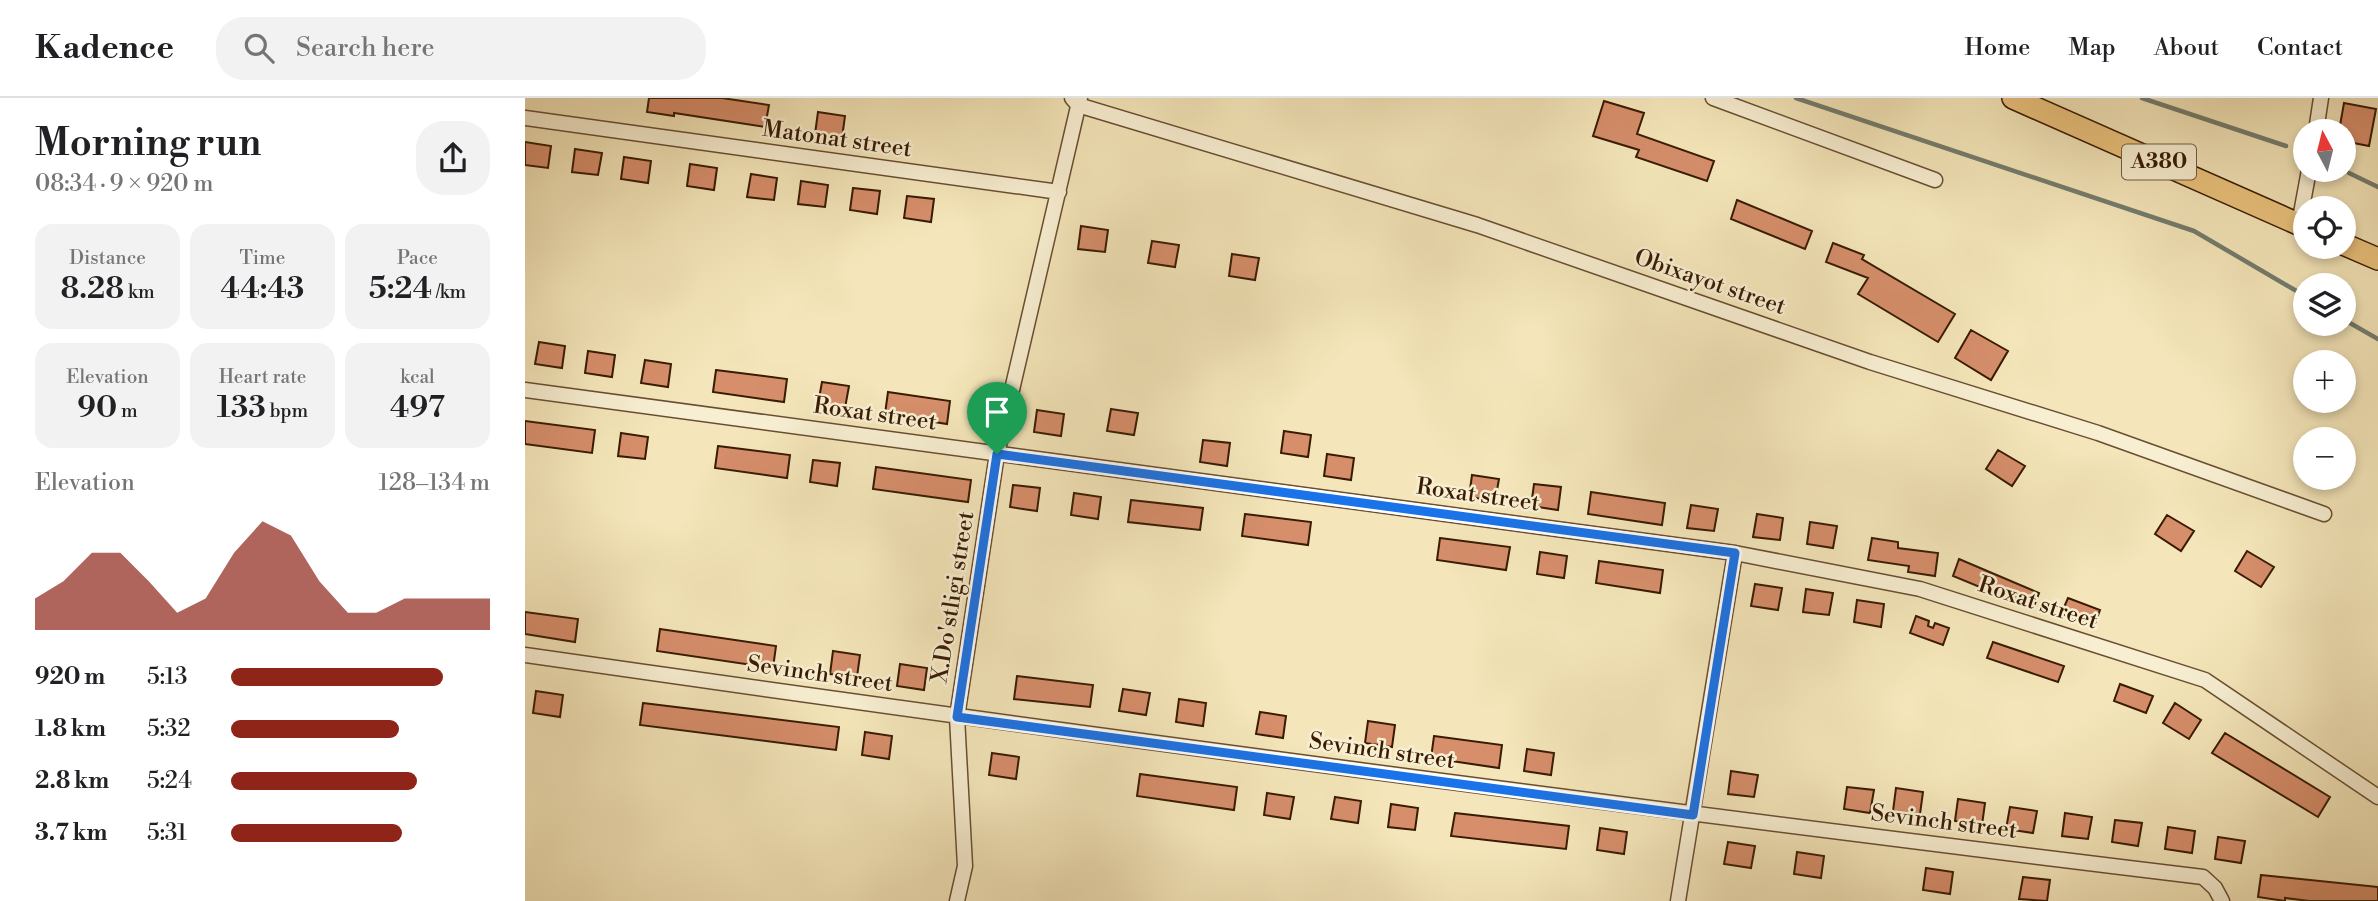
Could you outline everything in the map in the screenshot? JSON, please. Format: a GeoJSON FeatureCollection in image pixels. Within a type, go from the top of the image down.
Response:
{"type":"FeatureCollection","features":[{"type":"Feature","properties":{"kind":"highway","name":"A380"},"geometry":{"type":"LineString","coordinates":[[2013,98],[2293,222]]}},
{"type":"Feature","properties":{"kind":"highway"},"geometry":{"type":"LineString","coordinates":[[2356,250],[2378,259]]}},
{"type":"Feature","properties":{"kind":"street"},"geometry":{"type":"LineString","coordinates":[[1713,98],[1935,180]]}},
{"type":"Feature","properties":{"kind":"street"},"geometry":{"type":"LineString","coordinates":[[2318,119],[2321,98]]}},
{"type":"Feature","properties":{"kind":"street","name":"X.Do'stligi street"},"geometry":{"type":"LineString","coordinates":[[957,901],[965,866],[957,717],[997,454],[1059,192],[1077,100]]}},
{"type":"Feature","properties":{"kind":"street","name":"Obixayot street"},"geometry":{"type":"LineString","coordinates":[[1077,100],[1477,225],[1870,362],[2098,433],[2324,514]]}},
{"type":"Feature","properties":{"kind":"street","name":"Matonat street"},"geometry":{"type":"LineString","coordinates":[[525,118],[1059,192]]}},
{"type":"Feature","properties":{"kind":"street","name":"Roxat street"},"geometry":{"type":"LineString","coordinates":[[525,390],[1735,553],[1920,589],[2205,680],[2378,797]]}},
{"type":"Feature","properties":{"kind":"street"},"geometry":{"type":"LineString","coordinates":[[1678,901],[1735,553]]}},
{"type":"Feature","properties":{"kind":"street","name":"Sevinch street"},"geometry":{"type":"LineString","coordinates":[[525,655],[957,717],[1693,815],[2203,877],[2215,888],[2221,901]]}},
{"type":"Feature","properties":{"kind":"building"},"geometry":{"type":"Polygon","coordinates":[[[649,98],[722,98],[769,105],[765,127],[674,113],[674,116],[647,112],[649,98]]]}},
{"type":"Feature","properties":{"kind":"building"},"geometry":{"type":"Polygon","coordinates":[[[1604,101],[1644,113],[1637,134],[1714,161],[1707,181],[1636,157],[1639,150],[1593,136],[1604,101]]]}},
{"type":"Feature","properties":{"kind":"building"},"geometry":{"type":"Polygon","coordinates":[[[2344,103],[2376,109],[2369,146],[2356,144],[2356,119],[2341,119],[2344,103]]]}},
{"type":"Feature","properties":{"kind":"building"},"geometry":{"type":"Polygon","coordinates":[[[818,112],[845,116],[842,138],[815,134],[818,112]]]}},
{"type":"Feature","properties":{"kind":"building"},"geometry":{"type":"Polygon","coordinates":[[[525,142],[551,146],[548,168],[525,165],[525,142]]]}},
{"type":"Feature","properties":{"kind":"building"},"geometry":{"type":"Polygon","coordinates":[[[575,149],[602,153],[598,175],[572,172],[575,149]]]}},
{"type":"Feature","properties":{"kind":"building"},"geometry":{"type":"Polygon","coordinates":[[[624,157],[651,161],[648,183],[621,179],[624,157]]]}},
{"type":"Feature","properties":{"kind":"building"},"geometry":{"type":"Polygon","coordinates":[[[690,164],[717,168],[714,190],[687,186],[690,164]]]}},
{"type":"Feature","properties":{"kind":"building"},"geometry":{"type":"Polygon","coordinates":[[[751,174],[777,178],[774,200],[747,197],[751,174]]]}},
{"type":"Feature","properties":{"kind":"building"},"geometry":{"type":"Polygon","coordinates":[[[801,181],[828,185],[825,207],[798,204],[801,181]]]}},
{"type":"Feature","properties":{"kind":"building"},"geometry":{"type":"Polygon","coordinates":[[[853,188],[880,191],[877,214],[850,210],[853,188]]]}},
{"type":"Feature","properties":{"kind":"building"},"geometry":{"type":"Polygon","coordinates":[[[907,196],[934,199],[931,222],[904,218],[907,196]]]}},
{"type":"Feature","properties":{"kind":"building"},"geometry":{"type":"Polygon","coordinates":[[[1737,200],[1812,231],[1805,249],[1731,219],[1737,200]]]}},
{"type":"Feature","properties":{"kind":"building"},"geometry":{"type":"Polygon","coordinates":[[[1081,226],[1108,230],[1105,252],[1078,249],[1081,226]]]}},
{"type":"Feature","properties":{"kind":"building"},"geometry":{"type":"Polygon","coordinates":[[[1152,241],[1179,245],[1175,267],[1148,263],[1152,241]]]}},
{"type":"Feature","properties":{"kind":"building"},"geometry":{"type":"Polygon","coordinates":[[[1833,243],[1864,255],[1862,259],[1955,314],[1938,342],[1858,294],[1868,278],[1826,262],[1833,243]]]}},
{"type":"Feature","properties":{"kind":"building"},"geometry":{"type":"Polygon","coordinates":[[[1232,254],[1259,258],[1255,280],[1229,276],[1232,254]]]}},
{"type":"Feature","properties":{"kind":"building"},"geometry":{"type":"Polygon","coordinates":[[[1971,330],[2008,351],[1991,380],[1955,358],[1971,330]]]}},
{"type":"Feature","properties":{"kind":"building"},"geometry":{"type":"Polygon","coordinates":[[[539,342],[565,346],[562,368],[535,364],[539,342]]]}},
{"type":"Feature","properties":{"kind":"building"},"geometry":{"type":"Polygon","coordinates":[[[588,351],[615,355],[612,377],[585,373],[588,351]]]}},
{"type":"Feature","properties":{"kind":"building"},"geometry":{"type":"Polygon","coordinates":[[[645,360],[671,364],[668,387],[641,383],[645,360]]]}},
{"type":"Feature","properties":{"kind":"building"},"geometry":{"type":"Polygon","coordinates":[[[716,370],[787,379],[784,402],[713,392],[716,370]]]}},
{"type":"Feature","properties":{"kind":"building"},"geometry":{"type":"Polygon","coordinates":[[[822,382],[849,386],[845,408],[818,404],[822,382]]]}},
{"type":"Feature","properties":{"kind":"building"},"geometry":{"type":"Polygon","coordinates":[[[888,392],[950,401],[947,424],[885,414],[888,392]]]}},
{"type":"Feature","properties":{"kind":"building"},"geometry":{"type":"Polygon","coordinates":[[[1111,409],[1138,413],[1134,435],[1107,431],[1111,409]]]}},
{"type":"Feature","properties":{"kind":"building"},"geometry":{"type":"Polygon","coordinates":[[[1037,410],[1064,414],[1061,436],[1034,432],[1037,410]]]}},
{"type":"Feature","properties":{"kind":"building"},"geometry":{"type":"Polygon","coordinates":[[[525,421],[595,430],[592,453],[525,444],[525,421]]]}},
{"type":"Feature","properties":{"kind":"building"},"geometry":{"type":"Polygon","coordinates":[[[1284,431],[1311,435],[1308,457],[1281,453],[1284,431]]]}},
{"type":"Feature","properties":{"kind":"building"},"geometry":{"type":"Polygon","coordinates":[[[621,433],[648,437],[645,459],[618,456],[621,433]]]}},
{"type":"Feature","properties":{"kind":"building"},"geometry":{"type":"Polygon","coordinates":[[[1203,440],[1230,443],[1227,466],[1200,462],[1203,440]]]}},
{"type":"Feature","properties":{"kind":"building"},"geometry":{"type":"Polygon","coordinates":[[[718,446],[790,455],[787,478],[715,468],[718,446]]]}},
{"type":"Feature","properties":{"kind":"building"},"geometry":{"type":"Polygon","coordinates":[[[1998,450],[2025,466],[2012,486],[1986,469],[1998,450]]]}},
{"type":"Feature","properties":{"kind":"building"},"geometry":{"type":"Polygon","coordinates":[[[1327,454],[1354,458],[1351,480],[1324,476],[1327,454]]]}},
{"type":"Feature","properties":{"kind":"building"},"geometry":{"type":"Polygon","coordinates":[[[813,460],[840,463],[837,486],[810,482],[813,460]]]}},
{"type":"Feature","properties":{"kind":"building"},"geometry":{"type":"Polygon","coordinates":[[[876,467],[971,480],[968,502],[873,489],[876,467]]]}},
{"type":"Feature","properties":{"kind":"building"},"geometry":{"type":"Polygon","coordinates":[[[1472,475],[1499,479],[1495,501],[1469,497],[1472,475]]]}},
{"type":"Feature","properties":{"kind":"building"},"geometry":{"type":"Polygon","coordinates":[[[1534,484],[1561,487],[1558,510],[1531,506],[1534,484]]]}},
{"type":"Feature","properties":{"kind":"building"},"geometry":{"type":"Polygon","coordinates":[[[1013,485],[1040,488],[1037,511],[1010,507],[1013,485]]]}},
{"type":"Feature","properties":{"kind":"building"},"geometry":{"type":"Polygon","coordinates":[[[1591,492],[1665,503],[1662,525],[1588,514],[1591,492]]]}},
{"type":"Feature","properties":{"kind":"building"},"geometry":{"type":"Polygon","coordinates":[[[1074,493],[1101,497],[1098,519],[1071,515],[1074,493]]]}},
{"type":"Feature","properties":{"kind":"building"},"geometry":{"type":"Polygon","coordinates":[[[1131,500],[1203,508],[1200,530],[1128,522],[1131,500]]]}},
{"type":"Feature","properties":{"kind":"building"},"geometry":{"type":"Polygon","coordinates":[[[1691,505],[1718,509],[1714,531],[1687,528],[1691,505]]]}},
{"type":"Feature","properties":{"kind":"building"},"geometry":{"type":"Polygon","coordinates":[[[1245,514],[1311,522],[1308,545],[1242,536],[1245,514]]]}},
{"type":"Feature","properties":{"kind":"building"},"geometry":{"type":"Polygon","coordinates":[[[1757,514],[1783,518],[1780,540],[1753,537],[1757,514]]]}},
{"type":"Feature","properties":{"kind":"building"},"geometry":{"type":"Polygon","coordinates":[[[2167,515],[2194,531],[2181,551],[2155,534],[2167,515]]]}},
{"type":"Feature","properties":{"kind":"building"},"geometry":{"type":"Polygon","coordinates":[[[1810,522],[1837,526],[1833,548],[1807,544],[1810,522]]]}},
{"type":"Feature","properties":{"kind":"building"},"geometry":{"type":"Polygon","coordinates":[[[1440,538],[1510,547],[1506,570],[1437,560],[1440,538]]]}},
{"type":"Feature","properties":{"kind":"building"},"geometry":{"type":"Polygon","coordinates":[[[1872,538],[1898,542],[1898,548],[1938,553],[1935,576],[1908,572],[1909,566],[1868,560],[1872,538]]]}},
{"type":"Feature","properties":{"kind":"building"},"geometry":{"type":"Polygon","coordinates":[[[2247,551],[2274,567],[2261,587],[2235,571],[2247,551]]]}},
{"type":"Feature","properties":{"kind":"building"},"geometry":{"type":"Polygon","coordinates":[[[1540,552],[1567,556],[1564,578],[1537,574],[1540,552]]]}},
{"type":"Feature","properties":{"kind":"building"},"geometry":{"type":"Polygon","coordinates":[[[1959,559],[2039,593],[2033,609],[1953,576],[1959,559]]]}},
{"type":"Feature","properties":{"kind":"building"},"geometry":{"type":"Polygon","coordinates":[[[1599,561],[1663,570],[1660,593],[1596,583],[1599,561]]]}},
{"type":"Feature","properties":{"kind":"building"},"geometry":{"type":"Polygon","coordinates":[[[1755,584],[1782,588],[1778,610],[1751,606],[1755,584]]]}},
{"type":"Feature","properties":{"kind":"building"},"geometry":{"type":"Polygon","coordinates":[[[1806,589],[1833,593],[1829,615],[1803,612],[1806,589]]]}},
{"type":"Feature","properties":{"kind":"building"},"geometry":{"type":"Polygon","coordinates":[[[2068,598],[2100,610],[2094,626],[2061,614],[2068,598]]]}},
{"type":"Feature","properties":{"kind":"building"},"geometry":{"type":"Polygon","coordinates":[[[1857,600],[1884,604],[1881,627],[1854,622],[1857,600]]]}},
{"type":"Feature","properties":{"kind":"building"},"geometry":{"type":"Polygon","coordinates":[[[525,612],[578,619],[575,642],[525,634],[525,612]]]}},
{"type":"Feature","properties":{"kind":"building"},"geometry":{"type":"Polygon","coordinates":[[[1916,616],[1929,621],[1928,626],[1933,628],[1935,623],[1949,628],[1943,645],[1910,633],[1916,616]]]}},
{"type":"Feature","properties":{"kind":"building"},"geometry":{"type":"Polygon","coordinates":[[[660,629],[776,646],[773,668],[657,651],[660,629]]]}},
{"type":"Feature","properties":{"kind":"building"},"geometry":{"type":"Polygon","coordinates":[[[1993,642],[2064,666],[2058,682],[1987,658],[1993,642]]]}},
{"type":"Feature","properties":{"kind":"building"},"geometry":{"type":"Polygon","coordinates":[[[833,651],[860,655],[857,677],[830,674],[833,651]]]}},
{"type":"Feature","properties":{"kind":"building"},"geometry":{"type":"Polygon","coordinates":[[[900,664],[927,668],[924,690],[897,686],[900,664]]]}},
{"type":"Feature","properties":{"kind":"building"},"geometry":{"type":"Polygon","coordinates":[[[1017,676],[1093,685],[1090,707],[1014,699],[1017,676]]]}},
{"type":"Feature","properties":{"kind":"building"},"geometry":{"type":"Polygon","coordinates":[[[2120,684],[2153,696],[2146,713],[2114,701],[2120,684]]]}},
{"type":"Feature","properties":{"kind":"building"},"geometry":{"type":"Polygon","coordinates":[[[1123,689],[1150,693],[1146,715],[1119,711],[1123,689]]]}},
{"type":"Feature","properties":{"kind":"building"},"geometry":{"type":"Polygon","coordinates":[[[536,691],[563,695],[560,717],[533,713],[536,691]]]}},
{"type":"Feature","properties":{"kind":"building"},"geometry":{"type":"Polygon","coordinates":[[[1179,699],[1206,703],[1203,726],[1176,722],[1179,699]]]}},
{"type":"Feature","properties":{"kind":"building"},"geometry":{"type":"Polygon","coordinates":[[[643,703],[839,727],[836,750],[640,725],[643,703]]]}},
{"type":"Feature","properties":{"kind":"building"},"geometry":{"type":"Polygon","coordinates":[[[2175,703],[2201,720],[2189,739],[2163,723],[2175,703]]]}},
{"type":"Feature","properties":{"kind":"building"},"geometry":{"type":"Polygon","coordinates":[[[1260,712],[1286,716],[1283,738],[1256,734],[1260,712]]]}},
{"type":"Feature","properties":{"kind":"building"},"geometry":{"type":"Polygon","coordinates":[[[1368,721],[1395,725],[1392,747],[1365,743],[1368,721]]]}},
{"type":"Feature","properties":{"kind":"building"},"geometry":{"type":"Polygon","coordinates":[[[865,732],[892,736],[889,759],[862,755],[865,732]]]}},
{"type":"Feature","properties":{"kind":"building"},"geometry":{"type":"Polygon","coordinates":[[[2225,733],[2330,797],[2318,817],[2212,753],[2225,733]]]}},
{"type":"Feature","properties":{"kind":"building"},"geometry":{"type":"Polygon","coordinates":[[[1434,736],[1502,745],[1499,768],[1431,758],[1434,736]]]}},
{"type":"Feature","properties":{"kind":"building"},"geometry":{"type":"Polygon","coordinates":[[[1527,749],[1554,753],[1551,775],[1524,771],[1527,749]]]}},
{"type":"Feature","properties":{"kind":"building"},"geometry":{"type":"Polygon","coordinates":[[[992,753],[1019,757],[1016,779],[989,775],[992,753]]]}},
{"type":"Feature","properties":{"kind":"building"},"geometry":{"type":"Polygon","coordinates":[[[1731,771],[1758,775],[1754,797],[1728,794],[1731,771]]]}},
{"type":"Feature","properties":{"kind":"building"},"geometry":{"type":"Polygon","coordinates":[[[1140,774],[1237,787],[1234,810],[1137,796],[1140,774]]]}},
{"type":"Feature","properties":{"kind":"building"},"geometry":{"type":"Polygon","coordinates":[[[1847,787],[1874,790],[1870,813],[1844,809],[1847,787]]]}},
{"type":"Feature","properties":{"kind":"building"},"geometry":{"type":"Polygon","coordinates":[[[1896,788],[1923,792],[1920,814],[1893,811],[1896,788]]]}},
{"type":"Feature","properties":{"kind":"building"},"geometry":{"type":"Polygon","coordinates":[[[1267,793],[1294,797],[1290,819],[1264,815],[1267,793]]]}},
{"type":"Feature","properties":{"kind":"building"},"geometry":{"type":"Polygon","coordinates":[[[1335,797],[1361,801],[1358,823],[1331,819],[1335,797]]]}},
{"type":"Feature","properties":{"kind":"building"},"geometry":{"type":"Polygon","coordinates":[[[1958,799],[1985,803],[1982,825],[1955,821],[1958,799]]]}},
{"type":"Feature","properties":{"kind":"building"},"geometry":{"type":"Polygon","coordinates":[[[1391,804],[1418,808],[1415,830],[1388,827],[1391,804]]]}},
{"type":"Feature","properties":{"kind":"building"},"geometry":{"type":"Polygon","coordinates":[[[2010,807],[2037,811],[2033,833],[2006,829],[2010,807]]]}},
{"type":"Feature","properties":{"kind":"building"},"geometry":{"type":"Polygon","coordinates":[[[1455,813],[1569,826],[1566,849],[1451,836],[1455,813]]]}},
{"type":"Feature","properties":{"kind":"building"},"geometry":{"type":"Polygon","coordinates":[[[2065,813],[2092,817],[2088,839],[2062,836],[2065,813]]]}},
{"type":"Feature","properties":{"kind":"building"},"geometry":{"type":"Polygon","coordinates":[[[2115,820],[2142,823],[2138,846],[2112,842],[2115,820]]]}},
{"type":"Feature","properties":{"kind":"building"},"geometry":{"type":"Polygon","coordinates":[[[2168,827],[2195,831],[2192,853],[2165,849],[2168,827]]]}},
{"type":"Feature","properties":{"kind":"building"},"geometry":{"type":"Polygon","coordinates":[[[1600,828],[1627,832],[1624,854],[1597,850],[1600,828]]]}},
{"type":"Feature","properties":{"kind":"building"},"geometry":{"type":"Polygon","coordinates":[[[2218,837],[2245,841],[2241,863],[2215,859],[2218,837]]]}},
{"type":"Feature","properties":{"kind":"building"},"geometry":{"type":"Polygon","coordinates":[[[1728,842],[1755,846],[1751,868],[1724,864],[1728,842]]]}},
{"type":"Feature","properties":{"kind":"building"},"geometry":{"type":"Polygon","coordinates":[[[1797,852],[1824,856],[1821,878],[1794,874],[1797,852]]]}},
{"type":"Feature","properties":{"kind":"building"},"geometry":{"type":"Polygon","coordinates":[[[1926,868],[1953,872],[1950,894],[1923,890],[1926,868]]]}},
{"type":"Feature","properties":{"kind":"building"},"geometry":{"type":"Polygon","coordinates":[[[2261,875],[2378,887],[2378,901],[2309,901],[2285,898],[2285,901],[2258,897],[2261,875]]]}},
{"type":"Feature","properties":{"kind":"building"},"geometry":{"type":"Polygon","coordinates":[[[2023,877],[2050,880],[2047,901],[2019,899],[2023,877]]]}},
{"type":"Feature","properties":{"kind":"waterway"},"geometry":{"type":"LineString","coordinates":[[1796,98],[2194,231],[2293,289]]}},
{"type":"Feature","properties":{"kind":"waterway"},"geometry":{"type":"LineString","coordinates":[[2142,98],[2286,146]]}},
{"type":"Feature","properties":{"kind":"waterway"},"geometry":{"type":"LineString","coordinates":[[2356,176],[2378,187]]}},
{"type":"Feature","properties":{"kind":"waterway"},"geometry":{"type":"LineString","coordinates":[[2356,326],[2378,339]]}},
{"type":"Feature","properties":{"kind":"route"},"geometry":{"type":"LineString","coordinates":[[997,454],[1735,553],[1693,815],[957,717],[997,454]]}}]}
